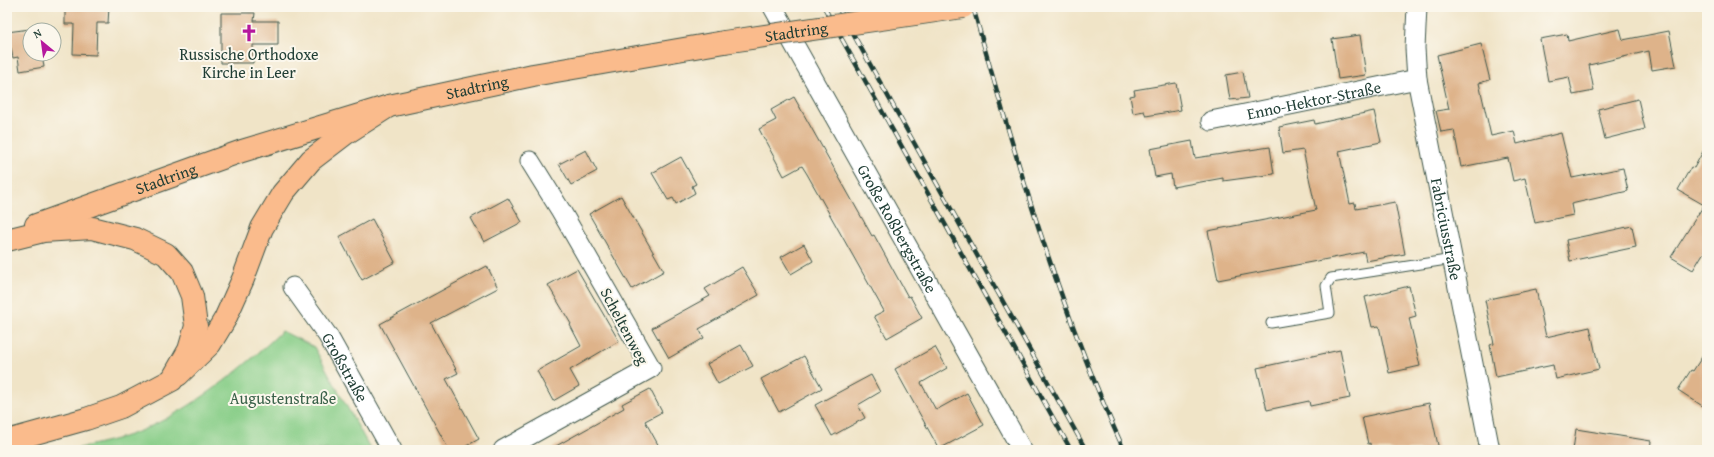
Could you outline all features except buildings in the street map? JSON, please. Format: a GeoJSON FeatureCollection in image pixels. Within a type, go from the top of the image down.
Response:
{"type":"FeatureCollection","features":[{"type":"Feature","properties":{"kind":"main road","name":"Stadtring"},"geometry":{"type":"LineString","coordinates":[[7,235],[242,151],[390,106],[533,75],[724,42],[963,7]]}},
{"type":"Feature","properties":{"kind":"main road"},"geometry":{"type":"LineString","coordinates":[[7,442],[86,419],[121,406],[172,380],[210,344],[225,320],[243,279],[262,228],[283,193],[311,160],[344,134],[390,106]]}},
{"type":"Feature","properties":{"kind":"main road"},"geometry":{"type":"LineString","coordinates":[[7,240],[43,231],[92,228],[135,238],[166,254],[182,272],[192,296],[196,326],[189,350],[172,380]]}},
{"type":"Feature","properties":{"kind":"street","name":"Große Roßbergstraße"},"geometry":{"type":"LineString","coordinates":[[773,7],[1022,450]]}},
{"type":"Feature","properties":{"kind":"street","name":"Fabriciusstraße"},"geometry":{"type":"LineString","coordinates":[[1417,7],[1415,48],[1418,78],[1490,450]]}},
{"type":"Feature","properties":{"kind":"street","name":"Enno-Hektor-Straße"},"geometry":{"type":"LineString","coordinates":[[1211,121],[1418,78]]}},
{"type":"Feature","properties":{"kind":"street","name":"Scheltenweg"},"geometry":{"type":"LineString","coordinates":[[503,450],[651,368],[530,160]]}},
{"type":"Feature","properties":{"kind":"street","name":"Großstraße"},"geometry":{"type":"LineString","coordinates":[[293,287],[328,336],[392,450]]}},
{"type":"Feature","properties":{"kind":"lane"},"geometry":{"type":"LineString","coordinates":[[1271,322],[1330,313],[1326,286],[1331,278],[1453,259]]}},
{"type":"Feature","properties":{"kind":"green space","name":"Augustenstraße"},"geometry":{"type":"Polygon","coordinates":[[[282,331],[314,347],[371,450],[72,450],[132,434],[179,412],[233,374],[282,331]]]}},
{"type":"Feature","properties":{"kind":"railway"},"geometry":{"type":"LineString","coordinates":[[824,7],[1071,450]]}},
{"type":"Feature","properties":{"kind":"railway"},"geometry":{"type":"LineString","coordinates":[[838,7],[1086,450]]}},
{"type":"Feature","properties":{"kind":"railway"},"geometry":{"type":"LineString","coordinates":[[973,7],[1005,120],[1040,232],[1079,342],[1124,450]]}},
{"type":"Feature","properties":{"kind":"place","name":"Russische Orthodoxe Kirche in Leer"},"geometry":{"type":"Point","coordinates":[249,33]}}]}
